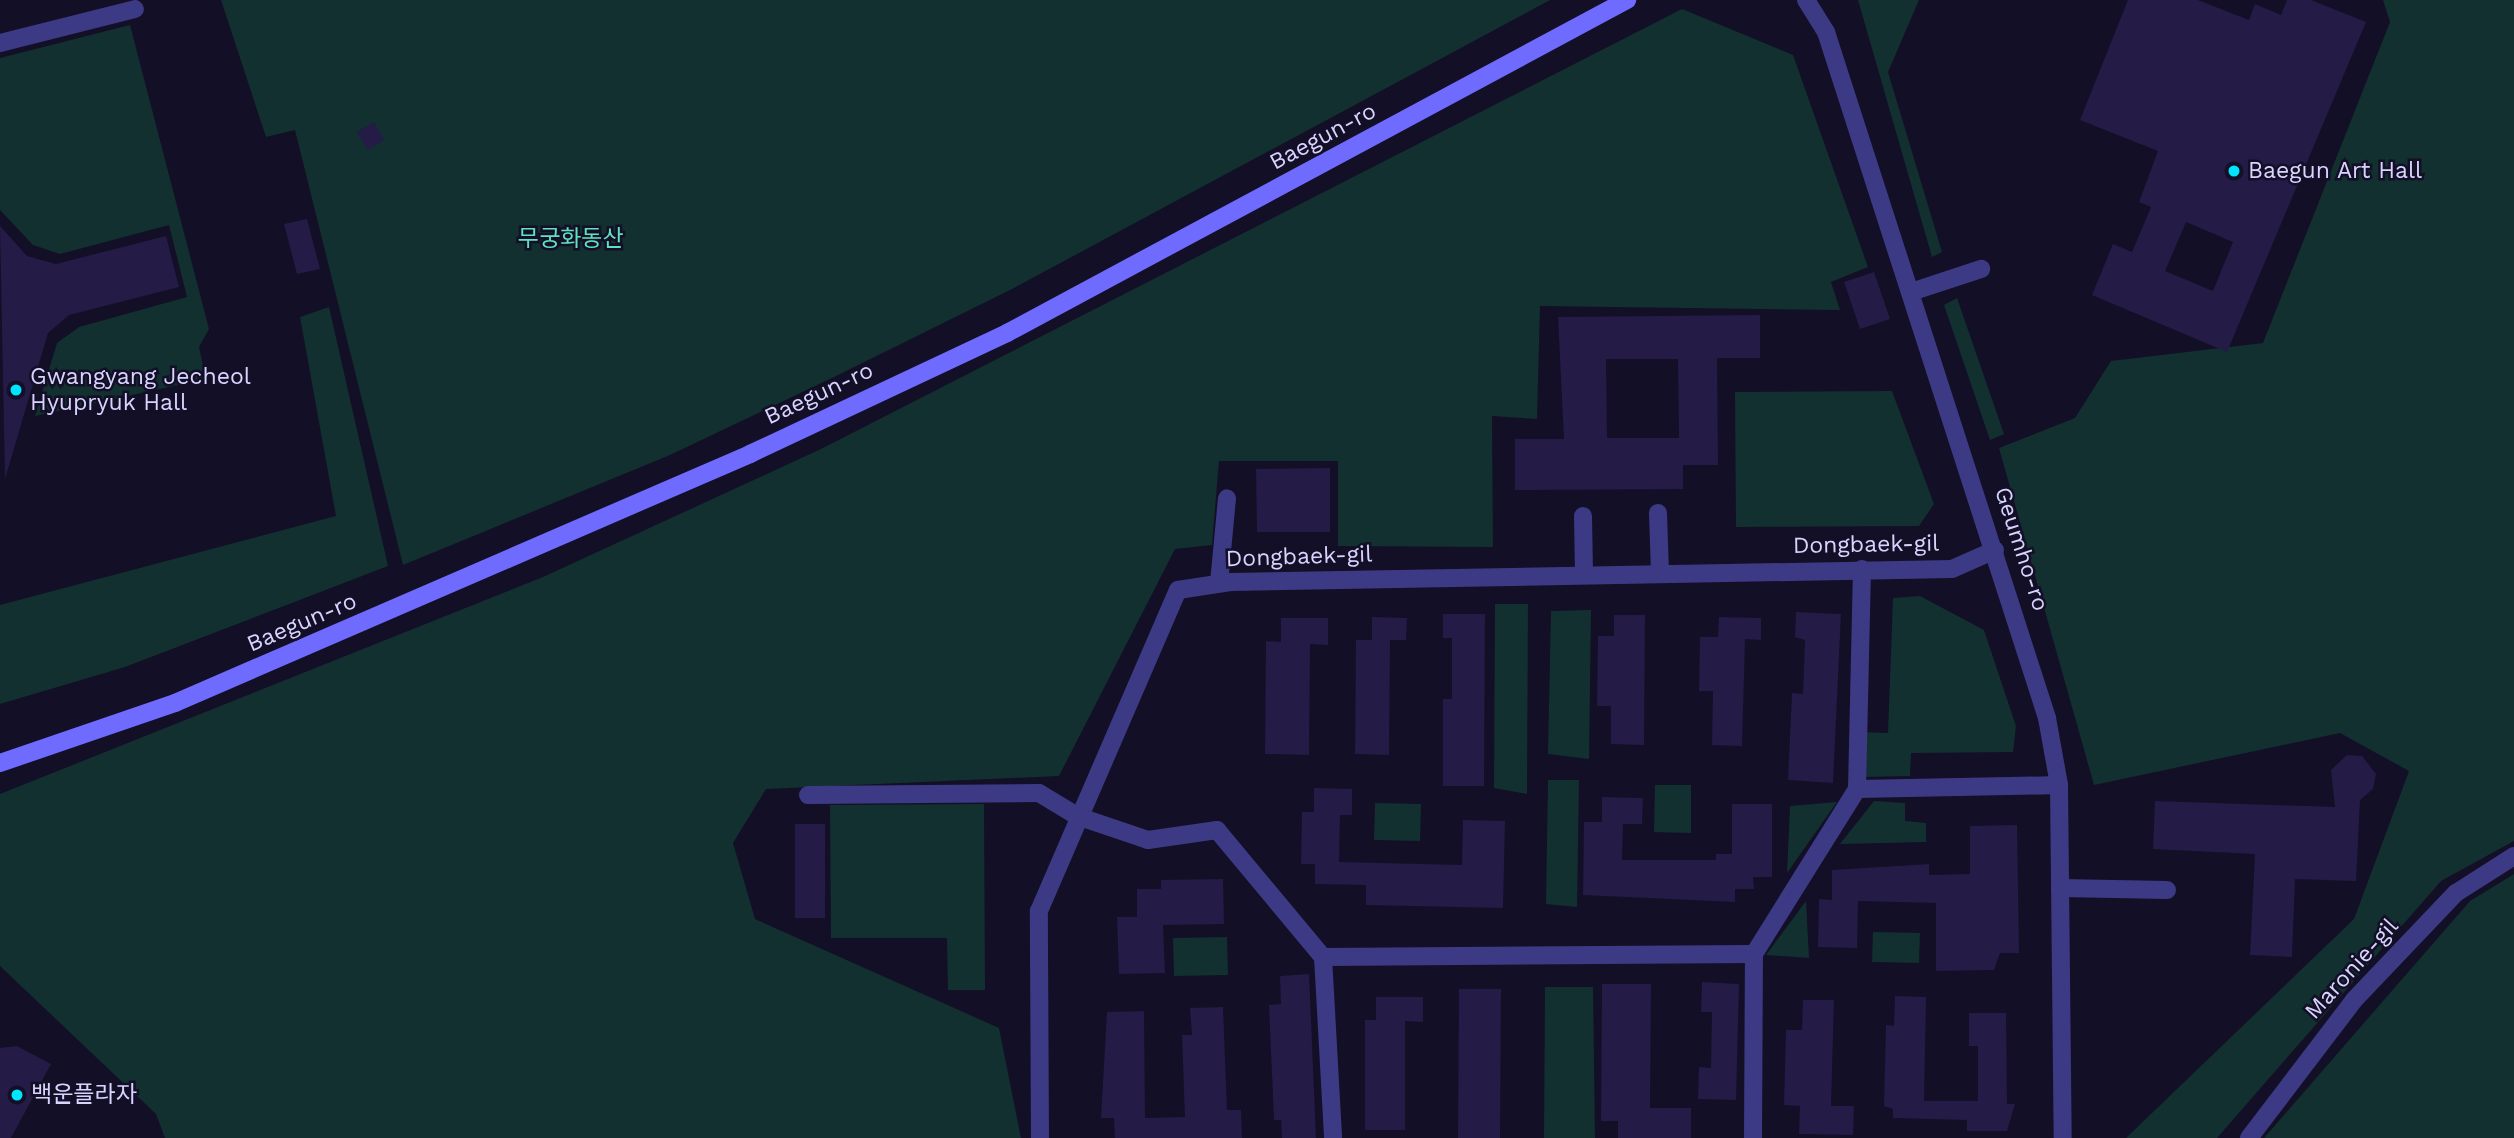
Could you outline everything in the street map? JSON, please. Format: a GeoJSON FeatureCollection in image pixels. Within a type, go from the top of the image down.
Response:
{"type":"FeatureCollection","features":[{"type":"Feature","properties":{"kind":"main road","name":"Baegun-ro"},"geometry":{"type":"LineString","coordinates":[[0,763],[175,703],[750,454],[1019,326],[1627,0]]}},
{"type":"Feature","properties":{"kind":"street","name":"Geumho-ro"},"geometry":{"type":"LineString","coordinates":[[1806,0],[1826,32],[2036,671],[2059,785],[2063,1138]]}},
{"type":"Feature","properties":{"kind":"street"},"geometry":{"type":"LineString","coordinates":[[0,43],[135,9]]}},
{"type":"Feature","properties":{"kind":"street"},"geometry":{"type":"LineString","coordinates":[[1911,292],[1981,268]]}},
{"type":"Feature","properties":{"kind":"street"},"geometry":{"type":"LineString","coordinates":[[1219,583],[1227,498]]}},
{"type":"Feature","properties":{"kind":"street"},"geometry":{"type":"LineString","coordinates":[[1658,513],[1660,573]]}},
{"type":"Feature","properties":{"kind":"street"},"geometry":{"type":"LineString","coordinates":[[1583,516],[1584,575]]}},
{"type":"Feature","properties":{"kind":"street","name":"Dongbaek-gil"},"geometry":{"type":"LineString","coordinates":[[1040,1138],[1040,911],[1077,816],[1178,590],[1219,583],[1952,569],[1995,551]]}},
{"type":"Feature","properties":{"kind":"street"},"geometry":{"type":"LineString","coordinates":[[1753,1138],[1754,954],[1857,789],[1862,569]]}},
{"type":"Feature","properties":{"kind":"street"},"geometry":{"type":"LineString","coordinates":[[1857,789],[2059,785]]}},
{"type":"Feature","properties":{"kind":"street"},"geometry":{"type":"LineString","coordinates":[[808,795],[1039,793],[1077,816],[1148,841],[1217,830],[1322,957],[1333,1138]]}},
{"type":"Feature","properties":{"kind":"street","name":"Maronie-gil"},"geometry":{"type":"LineString","coordinates":[[2249,1138],[2354,1000],[2456,893],[2514,856]]}},
{"type":"Feature","properties":{"kind":"street"},"geometry":{"type":"LineString","coordinates":[[2060,888],[2167,890]]}},
{"type":"Feature","properties":{"kind":"street"},"geometry":{"type":"LineString","coordinates":[[1322,957],[1754,954]]}},
{"type":"Feature","properties":{"kind":"green space","name":"무궁화동산"},"geometry":{"type":"Polygon","coordinates":[[[221,0],[1550,0],[1012,289],[834,377],[670,455],[403,565],[295,130],[266,137],[221,0]]]}},
{"type":"Feature","properties":{"kind":"green space"},"geometry":{"type":"Polygon","coordinates":[[[1858,0],[1919,0],[1888,72],[1942,252],[1932,257],[1858,0]]]}},
{"type":"Feature","properties":{"kind":"green space"},"geometry":{"type":"Polygon","coordinates":[[[2383,0],[2514,0],[2514,841],[2441,881],[2217,1138],[2126,1138],[2354,919],[2409,771],[2340,733],[2094,785],[1999,448],[2075,418],[2111,361],[2263,343],[2390,22],[2383,0]]]}},
{"type":"Feature","properties":{"kind":"green space"},"geometry":{"type":"Polygon","coordinates":[[[1682,9],[1793,55],[1868,267],[1831,282],[1840,310],[1540,306],[1537,419],[1492,416],[1493,547],[1338,546],[1338,461],[1219,461],[1212,545],[1175,549],[1059,776],[766,789],[733,843],[755,919],[999,1028],[1021,1138],[165,1138],[156,1114],[0,966],[0,794],[543,577],[821,449],[1682,9]]]}},
{"type":"Feature","properties":{"kind":"green space"},"geometry":{"type":"Polygon","coordinates":[[[130,25],[209,329],[199,347],[206,379],[35,416],[57,343],[79,327],[187,297],[169,225],[60,254],[33,245],[0,210],[0,58],[130,25]]]}},
{"type":"Feature","properties":{"kind":"green space"},"geometry":{"type":"Polygon","coordinates":[[[1957,298],[2004,434],[1990,440],[1944,305],[1957,298]]]}},
{"type":"Feature","properties":{"kind":"green space"},"geometry":{"type":"Polygon","coordinates":[[[329,307],[388,566],[125,667],[0,704],[0,605],[336,516],[300,317],[329,307]]]}},
{"type":"Feature","properties":{"kind":"green space"},"geometry":{"type":"Polygon","coordinates":[[[1892,391],[1934,504],[1919,526],[1736,527],[1735,392],[1892,391]]]}},
{"type":"Feature","properties":{"kind":"green space"},"geometry":{"type":"Polygon","coordinates":[[[1920,596],[1984,630],[2016,726],[2013,752],[1911,753],[1910,776],[1862,777],[1862,732],[1888,733],[1893,598],[1920,596]]]}},
{"type":"Feature","properties":{"kind":"green space"},"geometry":{"type":"Polygon","coordinates":[[[1495,604],[1528,604],[1527,794],[1494,788],[1495,604]]]}},
{"type":"Feature","properties":{"kind":"green space"},"geometry":{"type":"Polygon","coordinates":[[[1591,610],[1589,759],[1548,754],[1551,611],[1591,610]]]}},
{"type":"Feature","properties":{"kind":"green space"},"geometry":{"type":"Polygon","coordinates":[[[1548,780],[1579,780],[1577,907],[1546,904],[1548,780]]]}},
{"type":"Feature","properties":{"kind":"green space"},"geometry":{"type":"Polygon","coordinates":[[[1655,785],[1691,785],[1691,833],[1654,832],[1655,785]]]}},
{"type":"Feature","properties":{"kind":"green space"},"geometry":{"type":"Polygon","coordinates":[[[1874,801],[1905,803],[1905,821],[1926,823],[1926,842],[1840,844],[1874,801]]]}},
{"type":"Feature","properties":{"kind":"green space"},"geometry":{"type":"Polygon","coordinates":[[[1837,802],[1787,873],[1790,806],[1837,802]]]}},
{"type":"Feature","properties":{"kind":"green space"},"geometry":{"type":"Polygon","coordinates":[[[1375,803],[1421,804],[1420,841],[1374,840],[1375,803]]]}},
{"type":"Feature","properties":{"kind":"green space"},"geometry":{"type":"Polygon","coordinates":[[[984,804],[985,990],[948,990],[947,938],[831,938],[830,805],[984,804]]]}},
{"type":"Feature","properties":{"kind":"green space"},"geometry":{"type":"Polygon","coordinates":[[[2514,874],[2514,1138],[2264,1138],[2470,901],[2514,874]]]}},
{"type":"Feature","properties":{"kind":"green space"},"geometry":{"type":"Polygon","coordinates":[[[1806,901],[1809,958],[1766,955],[1806,901]]]}},
{"type":"Feature","properties":{"kind":"green space"},"geometry":{"type":"Polygon","coordinates":[[[1873,932],[1920,933],[1919,963],[1872,962],[1873,932]]]}},
{"type":"Feature","properties":{"kind":"green space"},"geometry":{"type":"Polygon","coordinates":[[[1227,937],[1228,975],[1174,976],[1173,938],[1227,937]]]}},
{"type":"Feature","properties":{"kind":"green space"},"geometry":{"type":"Polygon","coordinates":[[[1545,987],[1593,987],[1595,1138],[1544,1138],[1545,987]]]}},
{"type":"Feature","properties":{"kind":"building","name":"Baegun Art Hall"},"geometry":{"type":"Polygon","coordinates":[[[2128,0],[2198,0],[2249,20],[2255,4],[2281,15],[2287,0],[2311,0],[2366,22],[2227,352],[2092,295],[2113,244],[2132,252],[2151,207],[2139,202],[2158,151],[2080,120],[2128,0]],[[2186,222],[2165,271],[2213,291],[2233,242],[2186,222]]]}},
{"type":"Feature","properties":{"kind":"building"},"geometry":{"type":"Polygon","coordinates":[[[374,122],[384,140],[368,150],[357,132],[374,122]]]}},
{"type":"Feature","properties":{"kind":"building"},"geometry":{"type":"Polygon","coordinates":[[[307,219],[320,269],[297,274],[284,224],[307,219]]]}},
{"type":"Feature","properties":{"kind":"building","name":"Gwangyang Jecheol Hyupryuk Hall"},"geometry":{"type":"Polygon","coordinates":[[[0,226],[27,256],[56,264],[166,236],[179,287],[69,315],[48,333],[5,479],[0,226]]]}},
{"type":"Feature","properties":{"kind":"building"},"geometry":{"type":"Polygon","coordinates":[[[1874,272],[1890,319],[1860,329],[1844,282],[1874,272]]]}},
{"type":"Feature","properties":{"kind":"building"},"geometry":{"type":"Polygon","coordinates":[[[1760,315],[1760,358],[1717,358],[1718,465],[1683,465],[1683,489],[1515,490],[1515,439],[1564,439],[1558,317],[1760,315]],[[1606,359],[1607,438],[1679,438],[1678,359],[1606,359]]]}},
{"type":"Feature","properties":{"kind":"building"},"geometry":{"type":"Polygon","coordinates":[[[1330,468],[1330,532],[1257,532],[1256,469],[1330,468]]]}},
{"type":"Feature","properties":{"kind":"building"},"geometry":{"type":"Polygon","coordinates":[[[1796,612],[1841,614],[1833,783],[1788,780],[1792,693],[1803,694],[1805,640],[1795,637],[1796,612]]]}},
{"type":"Feature","properties":{"kind":"building"},"geometry":{"type":"Polygon","coordinates":[[[1443,614],[1485,614],[1484,786],[1443,786],[1443,699],[1452,699],[1452,638],[1443,638],[1443,614]]]}},
{"type":"Feature","properties":{"kind":"building"},"geometry":{"type":"Polygon","coordinates":[[[1614,615],[1645,615],[1644,745],[1611,744],[1611,706],[1597,706],[1598,636],[1614,636],[1614,615]]]}},
{"type":"Feature","properties":{"kind":"building"},"geometry":{"type":"Polygon","coordinates":[[[1372,617],[1407,618],[1406,640],[1390,640],[1389,755],[1355,754],[1356,640],[1372,640],[1372,617]]]}},
{"type":"Feature","properties":{"kind":"building"},"geometry":{"type":"Polygon","coordinates":[[[1719,617],[1761,618],[1761,640],[1745,639],[1742,746],[1712,745],[1713,691],[1699,691],[1700,637],[1718,637],[1719,617]]]}},
{"type":"Feature","properties":{"kind":"building"},"geometry":{"type":"Polygon","coordinates":[[[1281,618],[1328,618],[1328,645],[1310,644],[1309,755],[1265,754],[1266,641],[1281,642],[1281,618]]]}},
{"type":"Feature","properties":{"kind":"building"},"geometry":{"type":"Polygon","coordinates":[[[2347,755],[2362,756],[2376,774],[2373,789],[2360,800],[2356,881],[2295,879],[2292,957],[2250,955],[2255,854],[2153,849],[2155,801],[2335,807],[2331,770],[2347,755]]]}},
{"type":"Feature","properties":{"kind":"building"},"geometry":{"type":"Polygon","coordinates":[[[1314,788],[1352,789],[1352,815],[1340,815],[1339,862],[1462,865],[1463,820],[1505,821],[1503,908],[1366,905],[1366,885],[1315,884],[1315,864],[1301,864],[1302,812],[1314,812],[1314,788]]]}},
{"type":"Feature","properties":{"kind":"building"},"geometry":{"type":"Polygon","coordinates":[[[1602,797],[1643,798],[1642,824],[1623,824],[1622,860],[1716,860],[1716,854],[1732,854],[1732,804],[1772,804],[1772,877],[1753,877],[1754,889],[1735,889],[1735,902],[1583,895],[1584,822],[1602,822],[1602,797]]]}},
{"type":"Feature","properties":{"kind":"building"},"geometry":{"type":"Polygon","coordinates":[[[795,824],[825,824],[825,918],[795,918],[795,824]]]}},
{"type":"Feature","properties":{"kind":"building"},"geometry":{"type":"Polygon","coordinates":[[[2017,825],[2019,953],[2000,953],[1994,970],[1936,971],[1936,903],[1858,901],[1857,948],[1818,947],[1819,899],[1832,900],[1832,870],[1929,864],[1929,875],[1970,874],[1970,826],[2017,825]]]}},
{"type":"Feature","properties":{"kind":"building"},"geometry":{"type":"Polygon","coordinates":[[[1223,879],[1224,924],[1163,925],[1165,973],[1119,974],[1117,917],[1137,917],[1137,889],[1161,889],[1161,880],[1223,879]]]}},
{"type":"Feature","properties":{"kind":"building"},"geometry":{"type":"Polygon","coordinates":[[[1309,974],[1316,1138],[1282,1138],[1281,1120],[1274,1120],[1269,1005],[1281,1004],[1280,976],[1309,974]]]}},
{"type":"Feature","properties":{"kind":"building"},"geometry":{"type":"Polygon","coordinates":[[[1702,982],[1739,984],[1736,1100],[1698,1099],[1699,1067],[1711,1068],[1712,1012],[1701,1012],[1702,982]]]}},
{"type":"Feature","properties":{"kind":"building"},"geometry":{"type":"Polygon","coordinates":[[[1602,984],[1651,984],[1650,1108],[1691,1108],[1691,1138],[1618,1138],[1618,1121],[1601,1121],[1602,984]]]}},
{"type":"Feature","properties":{"kind":"building"},"geometry":{"type":"Polygon","coordinates":[[[1459,989],[1501,989],[1500,1138],[1458,1138],[1459,989]]]}},
{"type":"Feature","properties":{"kind":"building"},"geometry":{"type":"Polygon","coordinates":[[[1895,996],[1926,997],[1924,1101],[1978,1101],[1978,1046],[1969,1046],[1969,1013],[2006,1013],[2007,1104],[2015,1104],[2007,1131],[1967,1131],[1967,1120],[1893,1118],[1893,1109],[1884,1106],[1886,1025],[1894,1026],[1895,996]]]}},
{"type":"Feature","properties":{"kind":"building"},"geometry":{"type":"Polygon","coordinates":[[[1376,997],[1423,997],[1423,1022],[1405,1021],[1405,1130],[1365,1130],[1365,1020],[1376,1020],[1376,997]]]}},
{"type":"Feature","properties":{"kind":"building"},"geometry":{"type":"Polygon","coordinates":[[[1803,1000],[1834,1000],[1831,1106],[1854,1106],[1853,1135],[1799,1134],[1800,1106],[1784,1105],[1786,1030],[1802,1030],[1803,1000]]]}},
{"type":"Feature","properties":{"kind":"building"},"geometry":{"type":"Polygon","coordinates":[[[1223,1007],[1227,1110],[1241,1110],[1242,1138],[1115,1138],[1114,1118],[1101,1118],[1107,1012],[1144,1011],[1145,1118],[1185,1117],[1182,1035],[1192,1035],[1190,1008],[1223,1007]]]}},
{"type":"Feature","properties":{"kind":"building","name":"백운플라자"},"geometry":{"type":"Polygon","coordinates":[[[17,1046],[51,1064],[11,1138],[0,1138],[0,1048],[17,1046]]]}},
{"type":"Feature","properties":{"kind":"place","name":"Baegun Art Hall"},"geometry":{"type":"Point","coordinates":[2234,171]}},
{"type":"Feature","properties":{"kind":"place","name":"Gwangyang Jecheol Hyupryuk Hall"},"geometry":{"type":"Point","coordinates":[16,390]}},
{"type":"Feature","properties":{"kind":"place","name":"백운플라자"},"geometry":{"type":"Point","coordinates":[17,1095]}}]}
